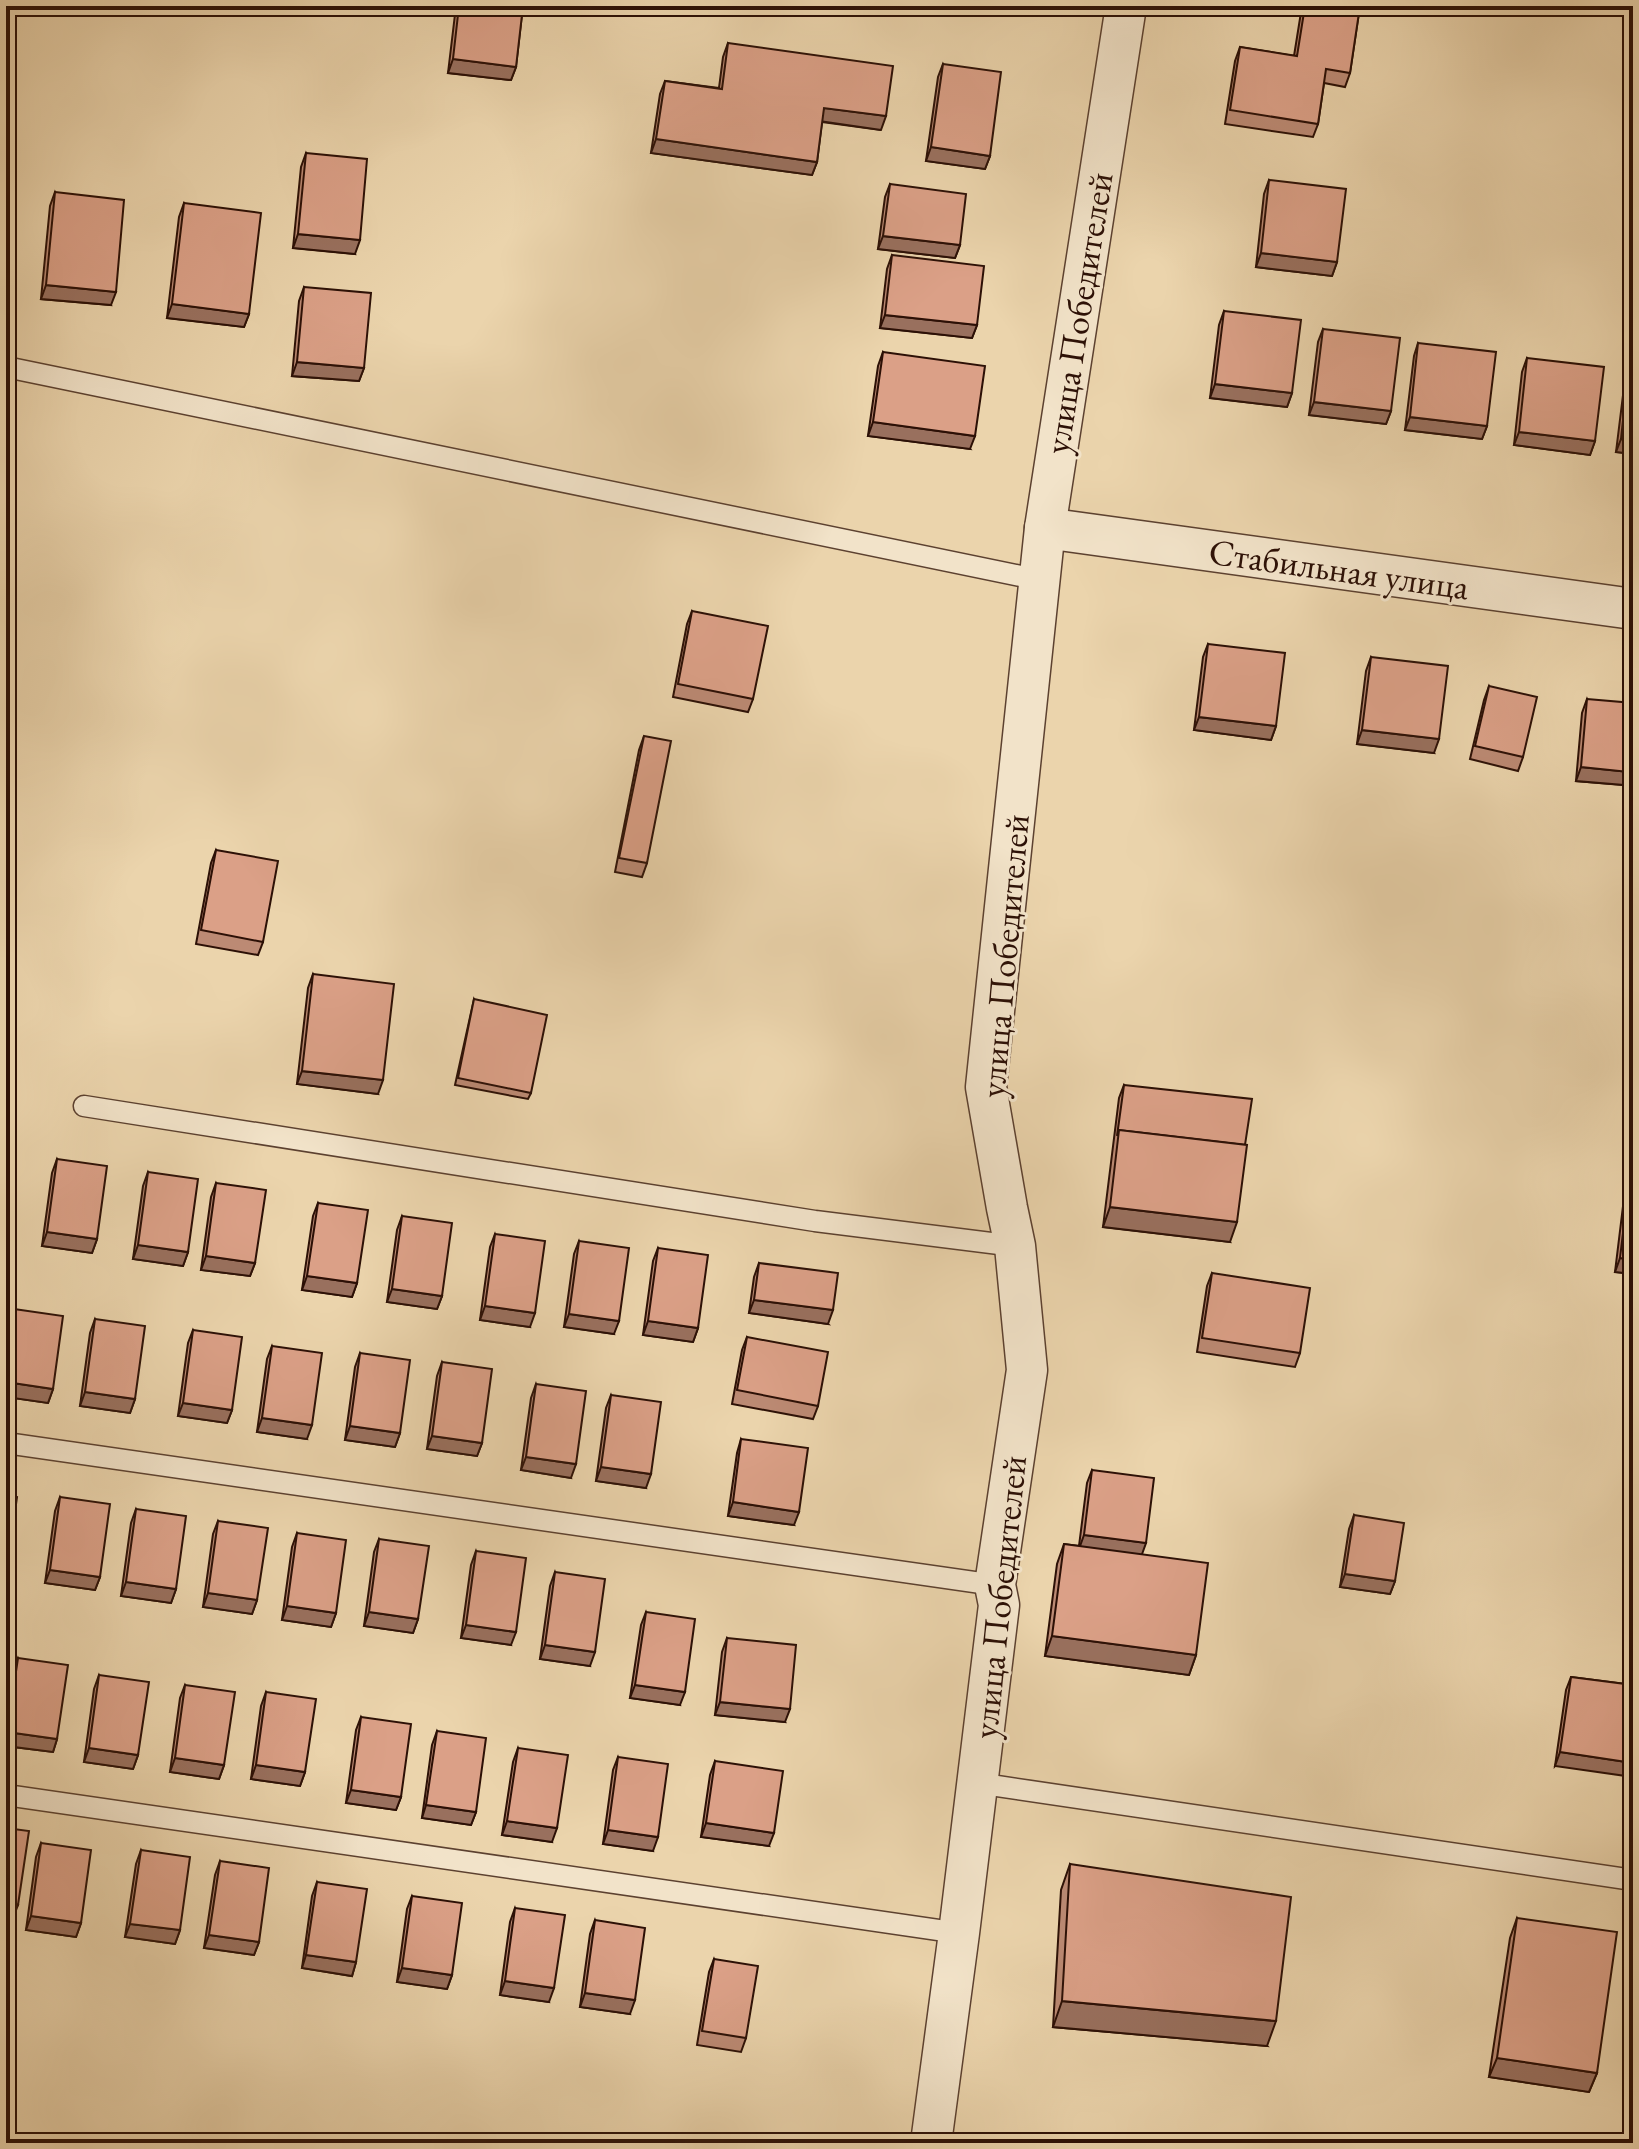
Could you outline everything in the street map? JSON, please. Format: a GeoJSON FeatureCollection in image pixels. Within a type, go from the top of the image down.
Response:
{"type":"FeatureCollection","features":[{"type":"Feature","properties":{"kind":"street","name":"улица Победителей"},"geometry":{"type":"LineString","coordinates":[[931,2143],[999,1605],[995,1585],[1027,1370],[1015,1246],[986,1087],[1045,528],[1126,6]]}},
{"type":"Feature","properties":{"kind":"street","name":"Стабильная улица"},"geometry":{"type":"LineString","coordinates":[[1045,528],[1633,609]]}},
{"type":"Feature","properties":{"kind":"lane"},"geometry":{"type":"LineString","coordinates":[[6,367],[1040,580]]}},
{"type":"Feature","properties":{"kind":"lane"},"geometry":{"type":"LineString","coordinates":[[84,1106],[815,1221],[1015,1246]]}},
{"type":"Feature","properties":{"kind":"lane"},"geometry":{"type":"LineString","coordinates":[[6,1443],[995,1585]]}},
{"type":"Feature","properties":{"kind":"lane"},"geometry":{"type":"LineString","coordinates":[[977,1783],[1633,1880]]}},
{"type":"Feature","properties":{"kind":"lane"},"geometry":{"type":"LineString","coordinates":[[6,1795],[959,1933]]}},
{"type":"Feature","properties":{"kind":"building"},"geometry":{"type":"Polygon","coordinates":[[[459,6],[523,6],[516,67],[453,59],[459,6]]]}},
{"type":"Feature","properties":{"kind":"building"},"geometry":{"type":"Polygon","coordinates":[[[1305,6],[1360,6],[1350,73],[1326,69],[1318,124],[1230,110],[1240,47],[1297,56],[1305,6]]]}},
{"type":"Feature","properties":{"kind":"building"},"geometry":{"type":"Polygon","coordinates":[[[728,43],[893,66],[886,116],[824,108],[817,162],[656,139],[665,81],[722,89],[728,43]]]}},
{"type":"Feature","properties":{"kind":"building"},"geometry":{"type":"Polygon","coordinates":[[[943,64],[1001,72],[990,156],[931,147],[943,64]]]}},
{"type":"Feature","properties":{"kind":"building"},"geometry":{"type":"Polygon","coordinates":[[[306,153],[367,159],[360,240],[298,234],[306,153]]]}},
{"type":"Feature","properties":{"kind":"building"},"geometry":{"type":"Polygon","coordinates":[[[1269,180],[1346,189],[1337,262],[1261,253],[1269,180]]]}},
{"type":"Feature","properties":{"kind":"building"},"geometry":{"type":"Polygon","coordinates":[[[890,184],[966,194],[960,245],[883,236],[890,184]]]}},
{"type":"Feature","properties":{"kind":"building"},"geometry":{"type":"Polygon","coordinates":[[[55,192],[124,200],[116,292],[46,285],[55,192]]]}},
{"type":"Feature","properties":{"kind":"building"},"geometry":{"type":"Polygon","coordinates":[[[184,203],[261,213],[249,314],[172,304],[184,203]]]}},
{"type":"Feature","properties":{"kind":"building"},"geometry":{"type":"Polygon","coordinates":[[[892,255],[984,266],[977,325],[885,315],[892,255]]]}},
{"type":"Feature","properties":{"kind":"building"},"geometry":{"type":"Polygon","coordinates":[[[304,287],[371,293],[364,368],[297,362],[304,287]]]}},
{"type":"Feature","properties":{"kind":"building"},"geometry":{"type":"Polygon","coordinates":[[[1224,311],[1301,320],[1292,393],[1215,384],[1224,311]]]}},
{"type":"Feature","properties":{"kind":"building"},"geometry":{"type":"Polygon","coordinates":[[[1323,329],[1400,338],[1391,411],[1314,402],[1323,329]]]}},
{"type":"Feature","properties":{"kind":"building"},"geometry":{"type":"Polygon","coordinates":[[[1418,343],[1496,352],[1487,426],[1410,417],[1418,343]]]}},
{"type":"Feature","properties":{"kind":"building"},"geometry":{"type":"Polygon","coordinates":[[[883,352],[985,366],[975,436],[873,422],[883,352]]]}},
{"type":"Feature","properties":{"kind":"building"},"geometry":{"type":"Polygon","coordinates":[[[1527,358],[1604,367],[1595,441],[1519,432],[1527,358]]]}},
{"type":"Feature","properties":{"kind":"building"},"geometry":{"type":"Polygon","coordinates":[[[1629,365],[1633,365],[1633,440],[1621,439],[1629,365]]]}},
{"type":"Feature","properties":{"kind":"building"},"geometry":{"type":"Polygon","coordinates":[[[692,611],[768,626],[753,699],[678,684],[692,611]]]}},
{"type":"Feature","properties":{"kind":"building"},"geometry":{"type":"Polygon","coordinates":[[[1208,644],[1285,653],[1276,726],[1199,717],[1208,644]]]}},
{"type":"Feature","properties":{"kind":"building"},"geometry":{"type":"Polygon","coordinates":[[[1371,657],[1448,666],[1439,739],[1362,730],[1371,657]]]}},
{"type":"Feature","properties":{"kind":"building"},"geometry":{"type":"Polygon","coordinates":[[[1489,686],[1537,697],[1523,757],[1475,746],[1489,686]]]}},
{"type":"Feature","properties":{"kind":"building"},"geometry":{"type":"Polygon","coordinates":[[[1587,699],[1633,703],[1629,772],[1581,767],[1587,699]]]}},
{"type":"Feature","properties":{"kind":"building"},"geometry":{"type":"Polygon","coordinates":[[[644,736],[671,741],[647,863],[619,858],[644,736]]]}},
{"type":"Feature","properties":{"kind":"building"},"geometry":{"type":"Polygon","coordinates":[[[216,850],[278,861],[263,942],[201,930],[216,850]]]}},
{"type":"Feature","properties":{"kind":"building"},"geometry":{"type":"Polygon","coordinates":[[[313,974],[394,984],[383,1080],[302,1071],[313,974]]]}},
{"type":"Feature","properties":{"kind":"building"},"geometry":{"type":"Polygon","coordinates":[[[474,999],[547,1015],[531,1093],[458,1078],[474,999]]]}},
{"type":"Feature","properties":{"kind":"building"},"geometry":{"type":"Polygon","coordinates":[[[1124,1085],[1252,1099],[1245,1145],[1119,1130],[1117,1136],[1124,1085]]]}},
{"type":"Feature","properties":{"kind":"building"},"geometry":{"type":"Polygon","coordinates":[[[1119,1130],[1247,1145],[1237,1222],[1110,1207],[1119,1130]]]}},
{"type":"Feature","properties":{"kind":"building"},"geometry":{"type":"Polygon","coordinates":[[[57,1159],[107,1166],[97,1239],[47,1232],[57,1159]]]}},
{"type":"Feature","properties":{"kind":"building"},"geometry":{"type":"Polygon","coordinates":[[[148,1172],[198,1179],[188,1252],[138,1245],[148,1172]]]}},
{"type":"Feature","properties":{"kind":"building"},"geometry":{"type":"Polygon","coordinates":[[[216,1183],[266,1190],[255,1263],[206,1256],[216,1183]]]}},
{"type":"Feature","properties":{"kind":"building"},"geometry":{"type":"Polygon","coordinates":[[[1629,1184],[1633,1185],[1633,1260],[1620,1258],[1629,1184]]]}},
{"type":"Feature","properties":{"kind":"building"},"geometry":{"type":"Polygon","coordinates":[[[318,1203],[368,1210],[357,1283],[307,1276],[318,1203]]]}},
{"type":"Feature","properties":{"kind":"building"},"geometry":{"type":"Polygon","coordinates":[[[402,1216],[452,1223],[442,1296],[392,1289],[402,1216]]]}},
{"type":"Feature","properties":{"kind":"building"},"geometry":{"type":"Polygon","coordinates":[[[495,1234],[545,1241],[535,1313],[485,1306],[495,1234]]]}},
{"type":"Feature","properties":{"kind":"building"},"geometry":{"type":"Polygon","coordinates":[[[579,1241],[629,1248],[619,1321],[569,1314],[579,1241]]]}},
{"type":"Feature","properties":{"kind":"building"},"geometry":{"type":"Polygon","coordinates":[[[658,1248],[708,1255],[698,1328],[648,1321],[658,1248]]]}},
{"type":"Feature","properties":{"kind":"building"},"geometry":{"type":"Polygon","coordinates":[[[759,1263],[838,1273],[833,1310],[754,1300],[759,1263]]]}},
{"type":"Feature","properties":{"kind":"building"},"geometry":{"type":"Polygon","coordinates":[[[1212,1273],[1310,1288],[1300,1353],[1202,1338],[1212,1273]]]}},
{"type":"Feature","properties":{"kind":"building"},"geometry":{"type":"Polygon","coordinates":[[[14,1309],[63,1316],[53,1389],[6,1382],[14,1309]]]}},
{"type":"Feature","properties":{"kind":"building"},"geometry":{"type":"Polygon","coordinates":[[[95,1319],[145,1326],[135,1399],[85,1392],[95,1319]]]}},
{"type":"Feature","properties":{"kind":"building"},"geometry":{"type":"Polygon","coordinates":[[[193,1330],[242,1337],[232,1410],[183,1403],[193,1330]]]}},
{"type":"Feature","properties":{"kind":"building"},"geometry":{"type":"Polygon","coordinates":[[[747,1337],[828,1352],[818,1406],[737,1390],[747,1337]]]}},
{"type":"Feature","properties":{"kind":"building"},"geometry":{"type":"Polygon","coordinates":[[[272,1346],[322,1353],[312,1425],[262,1418],[272,1346]]]}},
{"type":"Feature","properties":{"kind":"building"},"geometry":{"type":"Polygon","coordinates":[[[360,1353],[410,1360],[400,1433],[350,1426],[360,1353]]]}},
{"type":"Feature","properties":{"kind":"building"},"geometry":{"type":"Polygon","coordinates":[[[442,1362],[492,1369],[482,1443],[432,1436],[442,1362]]]}},
{"type":"Feature","properties":{"kind":"building"},"geometry":{"type":"Polygon","coordinates":[[[536,1384],[586,1391],[576,1464],[526,1457],[536,1384]]]}},
{"type":"Feature","properties":{"kind":"building"},"geometry":{"type":"Polygon","coordinates":[[[611,1395],[661,1402],[651,1474],[601,1467],[611,1395]]]}},
{"type":"Feature","properties":{"kind":"building"},"geometry":{"type":"Polygon","coordinates":[[[741,1439],[808,1448],[799,1512],[733,1502],[741,1439]]]}},
{"type":"Feature","properties":{"kind":"building"},"geometry":{"type":"Polygon","coordinates":[[[1092,1470],[1154,1478],[1146,1543],[1084,1535],[1092,1470]]]}},
{"type":"Feature","properties":{"kind":"building"},"geometry":{"type":"Polygon","coordinates":[[[6,1495],[17,1497],[7,1570],[6,1570],[6,1495]]]}},
{"type":"Feature","properties":{"kind":"building"},"geometry":{"type":"Polygon","coordinates":[[[60,1497],[110,1504],[100,1577],[50,1570],[60,1497]]]}},
{"type":"Feature","properties":{"kind":"building"},"geometry":{"type":"Polygon","coordinates":[[[136,1509],[186,1516],[176,1589],[126,1582],[136,1509]]]}},
{"type":"Feature","properties":{"kind":"building"},"geometry":{"type":"Polygon","coordinates":[[[1354,1515],[1404,1523],[1395,1581],[1345,1574],[1354,1515]]]}},
{"type":"Feature","properties":{"kind":"building"},"geometry":{"type":"Polygon","coordinates":[[[218,1521],[268,1528],[257,1600],[208,1593],[218,1521]]]}},
{"type":"Feature","properties":{"kind":"building"},"geometry":{"type":"Polygon","coordinates":[[[297,1533],[346,1540],[336,1613],[287,1606],[297,1533]]]}},
{"type":"Feature","properties":{"kind":"building"},"geometry":{"type":"Polygon","coordinates":[[[379,1539],[429,1546],[418,1619],[369,1612],[379,1539]]]}},
{"type":"Feature","properties":{"kind":"building"},"geometry":{"type":"Polygon","coordinates":[[[1064,1544],[1208,1563],[1196,1655],[1052,1636],[1064,1544]]]}},
{"type":"Feature","properties":{"kind":"building"},"geometry":{"type":"Polygon","coordinates":[[[476,1551],[526,1558],[516,1632],[466,1625],[476,1551]]]}},
{"type":"Feature","properties":{"kind":"building"},"geometry":{"type":"Polygon","coordinates":[[[555,1572],[605,1579],[595,1652],[545,1645],[555,1572]]]}},
{"type":"Feature","properties":{"kind":"building"},"geometry":{"type":"Polygon","coordinates":[[[646,1612],[695,1619],[685,1692],[635,1685],[646,1612]]]}},
{"type":"Feature","properties":{"kind":"building"},"geometry":{"type":"Polygon","coordinates":[[[727,1638],[796,1645],[790,1709],[720,1702],[727,1638]]]}},
{"type":"Feature","properties":{"kind":"building"},"geometry":{"type":"Polygon","coordinates":[[[18,1658],[68,1665],[57,1739],[7,1732],[18,1658]]]}},
{"type":"Feature","properties":{"kind":"building"},"geometry":{"type":"Polygon","coordinates":[[[99,1675],[149,1682],[138,1755],[89,1748],[99,1675]]]}},
{"type":"Feature","properties":{"kind":"building"},"geometry":{"type":"Polygon","coordinates":[[[1571,1677],[1633,1685],[1633,1763],[1560,1752],[1571,1677]]]}},
{"type":"Feature","properties":{"kind":"building"},"geometry":{"type":"Polygon","coordinates":[[[185,1685],[235,1692],[224,1765],[175,1758],[185,1685]]]}},
{"type":"Feature","properties":{"kind":"building"},"geometry":{"type":"Polygon","coordinates":[[[266,1692],[316,1699],[305,1772],[256,1765],[266,1692]]]}},
{"type":"Feature","properties":{"kind":"building"},"geometry":{"type":"Polygon","coordinates":[[[361,1717],[411,1724],[401,1797],[351,1790],[361,1717]]]}},
{"type":"Feature","properties":{"kind":"building"},"geometry":{"type":"Polygon","coordinates":[[[437,1731],[486,1738],[476,1812],[426,1805],[437,1731]]]}},
{"type":"Feature","properties":{"kind":"building"},"geometry":{"type":"Polygon","coordinates":[[[518,1748],[568,1755],[557,1828],[507,1821],[518,1748]]]}},
{"type":"Feature","properties":{"kind":"building"},"geometry":{"type":"Polygon","coordinates":[[[618,1757],[668,1764],[658,1837],[608,1830],[618,1757]]]}},
{"type":"Feature","properties":{"kind":"building"},"geometry":{"type":"Polygon","coordinates":[[[715,1761],[783,1771],[774,1833],[706,1823],[715,1761]]]}},
{"type":"Feature","properties":{"kind":"building"},"geometry":{"type":"Polygon","coordinates":[[[6,1828],[29,1831],[18,1905],[6,1903],[6,1828]]]}},
{"type":"Feature","properties":{"kind":"building"},"geometry":{"type":"Polygon","coordinates":[[[41,1843],[91,1850],[81,1923],[31,1916],[41,1843]]]}},
{"type":"Feature","properties":{"kind":"building"},"geometry":{"type":"Polygon","coordinates":[[[141,1850],[190,1857],[180,1930],[130,1924],[141,1850]]]}},
{"type":"Feature","properties":{"kind":"building"},"geometry":{"type":"Polygon","coordinates":[[[220,1861],[269,1868],[259,1942],[209,1935],[220,1861]]]}},
{"type":"Feature","properties":{"kind":"building"},"geometry":{"type":"Polygon","coordinates":[[[1070,1864],[1291,1897],[1276,2021],[1062,2001],[1070,1864]]]}},
{"type":"Feature","properties":{"kind":"building"},"geometry":{"type":"Polygon","coordinates":[[[317,1882],[367,1889],[356,1962],[306,1955],[317,1882]]]}},
{"type":"Feature","properties":{"kind":"building"},"geometry":{"type":"Polygon","coordinates":[[[412,1896],[462,1903],[452,1975],[402,1968],[412,1896]]]}},
{"type":"Feature","properties":{"kind":"building"},"geometry":{"type":"Polygon","coordinates":[[[515,1908],[565,1915],[554,1988],[505,1981],[515,1908]]]}},
{"type":"Feature","properties":{"kind":"building"},"geometry":{"type":"Polygon","coordinates":[[[1517,1918],[1617,1932],[1597,2073],[1497,2058],[1517,1918]]]}},
{"type":"Feature","properties":{"kind":"building"},"geometry":{"type":"Polygon","coordinates":[[[595,1920],[645,1928],[635,2000],[585,1993],[595,1920]]]}},
{"type":"Feature","properties":{"kind":"building"},"geometry":{"type":"Polygon","coordinates":[[[714,1959],[758,1966],[746,2038],[702,2031],[714,1959]]]}}]}
